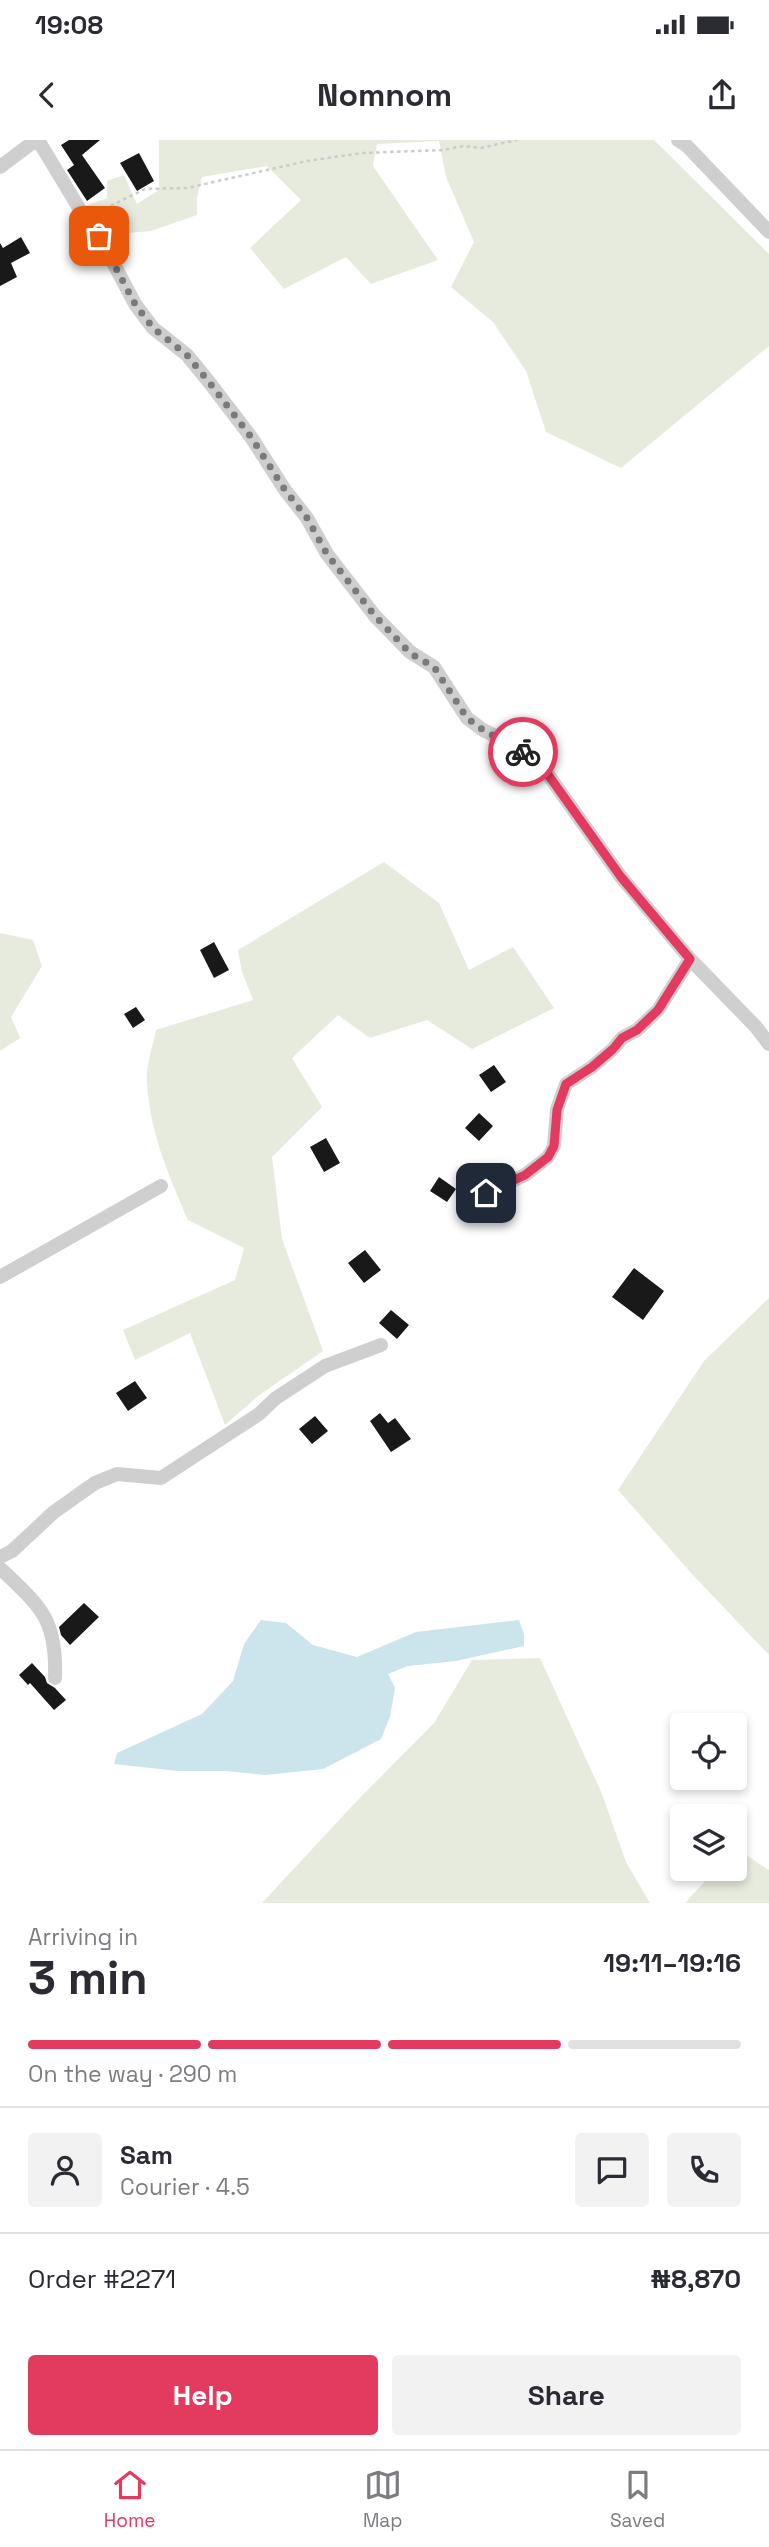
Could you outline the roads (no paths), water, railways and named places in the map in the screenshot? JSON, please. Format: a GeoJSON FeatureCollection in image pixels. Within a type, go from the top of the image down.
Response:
{"type":"FeatureCollection","features":[{"type":"Feature","properties":{"kind":"street"},"geometry":{"type":"LineString","coordinates":[[0,167],[37,140],[99,236],[141,312],[153,328],[187,355],[209,382],[307,518],[327,554],[375,616],[410,653],[434,667],[467,718],[483,730],[516,746],[544,769],[621,877],[690,959],[769,1044]]}},
{"type":"Feature","properties":{"kind":"street"},"geometry":{"type":"LineString","coordinates":[[678,140],[687,146],[769,232]]}},
{"type":"Feature","properties":{"kind":"street"},"geometry":{"type":"LineString","coordinates":[[486,1193],[525,1175],[548,1157],[554,1146],[557,1110],[566,1084],[592,1067],[622,1038],[637,1030],[658,1010],[690,959]]}},
{"type":"Feature","properties":{"kind":"street"},"geometry":{"type":"LineString","coordinates":[[0,1277],[161,1186]]}},
{"type":"Feature","properties":{"kind":"street"},"geometry":{"type":"LineString","coordinates":[[0,1557],[12,1551],[54,1512],[94,1483],[117,1474],[161,1478],[259,1415],[276,1398],[325,1366],[381,1345]]}},
{"type":"Feature","properties":{"kind":"street"},"geometry":{"type":"LineString","coordinates":[[0,1568],[46,1617],[55,1646],[55,1678]]}},
{"type":"Feature","properties":{"kind":"water"},"geometry":{"type":"Polygon","coordinates":[[[261,1620],[286,1623],[313,1645],[357,1657],[416,1632],[519,1620],[524,1634],[524,1646],[456,1661],[408,1666],[388,1674],[395,1688],[390,1717],[381,1739],[323,1769],[265,1775],[225,1771],[178,1771],[114,1764],[117,1753],[202,1714],[233,1681],[244,1644],[261,1620]]]}}]}
